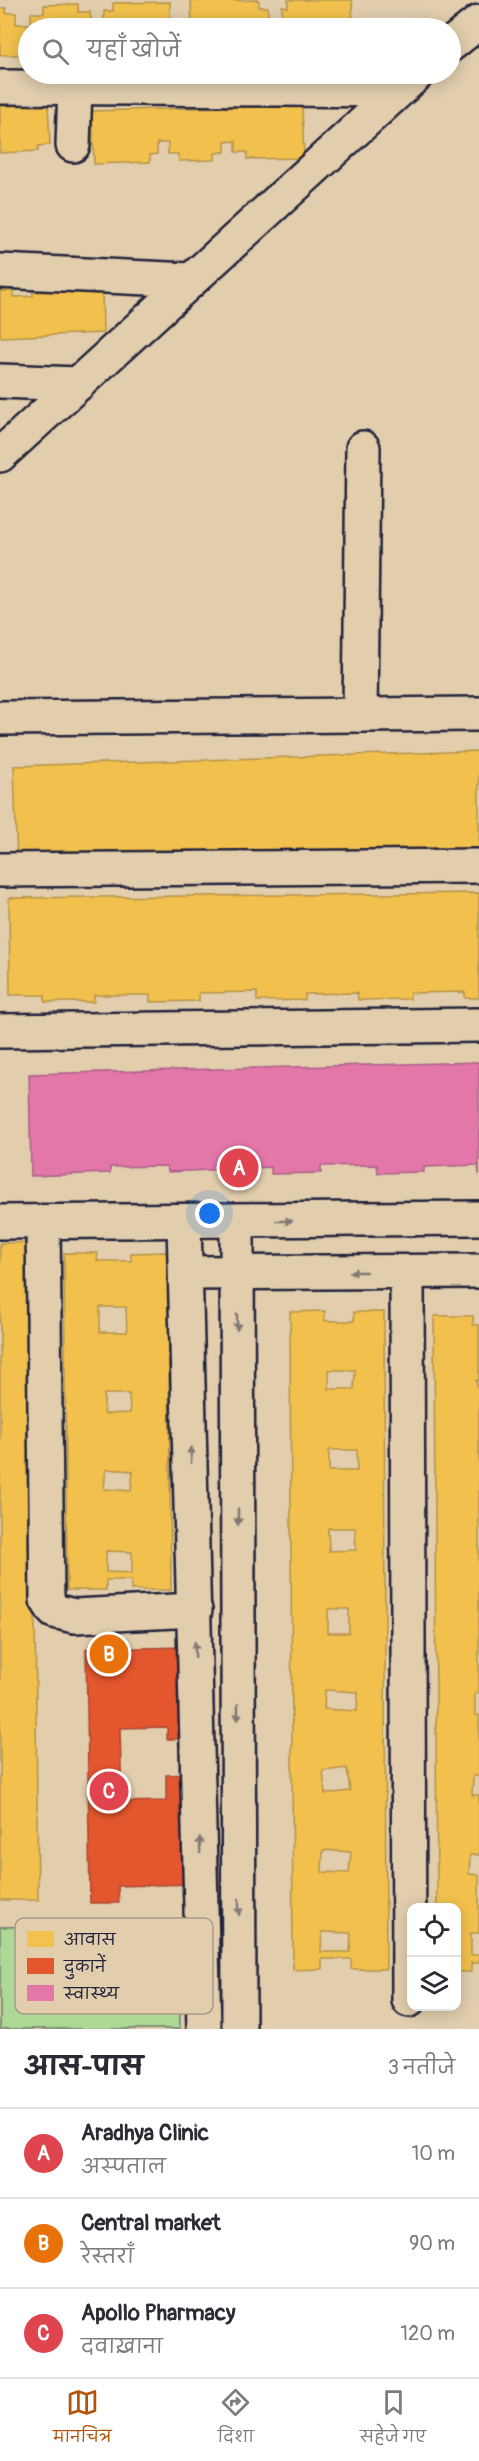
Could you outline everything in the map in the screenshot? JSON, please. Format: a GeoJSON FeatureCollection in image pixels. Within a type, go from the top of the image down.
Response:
{"type":"FeatureCollection","features":[{"type":"Feature","properties":{"kind":"street"},"geometry":{"type":"LineString","coordinates":[[461,36],[479,22]]}},
{"type":"Feature","properties":{"kind":"street"},"geometry":{"type":"LineString","coordinates":[[0,87],[274,84]]}},
{"type":"Feature","properties":{"kind":"street"},"geometry":{"type":"LineString","coordinates":[[0,455],[404,84]]}},
{"type":"Feature","properties":{"kind":"street"},"geometry":{"type":"LineString","coordinates":[[73,145],[75,87]]}},
{"type":"Feature","properties":{"kind":"street"},"geometry":{"type":"LineString","coordinates":[[0,271],[190,280]]}},
{"type":"Feature","properties":{"kind":"street"},"geometry":{"type":"LineString","coordinates":[[0,381],[78,384]]}},
{"type":"Feature","properties":{"kind":"street"},"geometry":{"type":"LineString","coordinates":[[360,715],[363,448]]}},
{"type":"Feature","properties":{"kind":"street"},"geometry":{"type":"LineString","coordinates":[[0,718],[479,714]]}},
{"type":"Feature","properties":{"kind":"street"},"geometry":{"type":"LineString","coordinates":[[0,870],[479,866]]}},
{"type":"Feature","properties":{"kind":"street"},"geometry":{"type":"LineString","coordinates":[[0,1032],[479,1025]]}},
{"type":"Feature","properties":{"kind":"street"},"geometry":{"type":"LineString","coordinates":[[0,1222],[479,1218]]}},
{"type":"Feature","properties":{"kind":"street"},"geometry":{"type":"LineString","coordinates":[[237,1221],[239,2029]]}},
{"type":"Feature","properties":{"kind":"street"},"geometry":{"type":"LineString","coordinates":[[43,1222],[46,1600],[54,1611],[74,1616],[195,1610]]}},
{"type":"Feature","properties":{"kind":"street"},"geometry":{"type":"LineString","coordinates":[[184,1222],[202,1918]]}},
{"type":"Feature","properties":{"kind":"street"},"geometry":{"type":"LineString","coordinates":[[187,1273],[479,1271]]}},
{"type":"Feature","properties":{"kind":"street"},"geometry":{"type":"LineString","coordinates":[[407,1272],[409,1957]]}},
{"type":"Feature","properties":{"kind":"street"},"geometry":{"type":"LineString","coordinates":[[204,2014],[204,2029]]}},
{"type":"Feature","properties":{"kind":"green space"},"geometry":{"type":"Polygon","coordinates":[[[0,1927],[15,1927],[15,2014],[180,2014],[180,2029],[0,2029],[0,1927]]]}},
{"type":"Feature","properties":{"kind":"building: आवास"},"geometry":{"type":"Polygon","coordinates":[[[259,0],[259,7],[268,7],[268,17],[282,16],[282,6],[288,7],[288,0],[352,0],[353,18],[192,18],[191,1],[259,0]]]}},
{"type":"Feature","properties":{"kind":"building: आवास"},"geometry":{"type":"Polygon","coordinates":[[[170,2],[170,18],[104,18],[104,11],[113,11],[113,3],[170,2]]]}},
{"type":"Feature","properties":{"kind":"building: आवास"},"geometry":{"type":"Polygon","coordinates":[[[78,4],[78,12],[90,12],[91,18],[31,18],[31,13],[44,13],[44,5],[78,4]]]}},
{"type":"Feature","properties":{"kind":"building: आवास"},"geometry":{"type":"Polygon","coordinates":[[[0,8],[6,8],[6,13],[16,13],[16,24],[18,24],[18,55],[0,55],[0,8]]]}},
{"type":"Feature","properties":{"kind":"building: आवास"},"geometry":{"type":"Polygon","coordinates":[[[48,104],[50,145],[38,146],[38,151],[0,153],[0,106],[48,104]]]}},
{"type":"Feature","properties":{"kind":"building: आवास"},"geometry":{"type":"Polygon","coordinates":[[[302,105],[304,158],[247,159],[247,152],[236,152],[236,141],[225,142],[225,152],[215,153],[215,160],[179,161],[178,154],[168,154],[168,143],[157,143],[157,154],[150,155],[150,162],[94,164],[92,111],[302,105]]]}},
{"type":"Feature","properties":{"kind":"building: आवास"},"geometry":{"type":"Polygon","coordinates":[[[102,289],[103,333],[0,337],[0,291],[13,291],[13,297],[33,296],[33,292],[102,289]]]}},
{"type":"Feature","properties":{"kind":"building: आवास"},"geometry":{"type":"Polygon","coordinates":[[[479,751],[479,860],[141,860],[141,852],[85,853],[17,865],[14,766],[479,751]]]}},
{"type":"Feature","properties":{"kind":"building: आवास"},"geometry":{"type":"Polygon","coordinates":[[[479,893],[479,998],[465,998],[465,992],[410,993],[410,999],[358,1000],[357,993],[305,994],[305,1000],[257,1001],[257,992],[199,993],[199,1001],[150,1002],[150,995],[94,995],[94,1002],[45,1002],[45,995],[10,995],[9,898],[479,893]]]}},
{"type":"Feature","properties":{"kind":"building: आवास"},"geometry":{"type":"Polygon","coordinates":[[[0,1243],[31,1243],[38,1900],[0,1900],[0,1243]]]}},
{"type":"Feature","properties":{"kind":"building: आवास"},"geometry":{"type":"Polygon","coordinates":[[[168,1252],[171,1590],[131,1590],[131,1580],[106,1580],[106,1590],[67,1590],[64,1253],[98,1253],[97,1261],[131,1261],[131,1253],[168,1252]],[[100,1307],[100,1332],[127,1332],[126,1307],[100,1307]],[[104,1394],[104,1414],[130,1413],[129,1394],[104,1394]],[[106,1469],[104,1489],[131,1491],[133,1471],[106,1469]],[[106,1551],[106,1572],[132,1573],[132,1552],[106,1551]]]}},
{"type":"Feature","properties":{"kind":"building: आवास"},"geometry":{"type":"Polygon","coordinates":[[[325,1311],[325,1321],[354,1321],[354,1312],[384,1312],[386,1969],[351,1969],[351,1959],[322,1959],[322,1969],[293,1970],[290,1312],[325,1311]],[[329,1370],[329,1389],[354,1389],[355,1370],[329,1370]],[[329,1450],[329,1471],[357,1471],[357,1450],[329,1450]],[[328,1528],[329,1551],[356,1550],[355,1528],[328,1528]],[[328,1609],[328,1633],[349,1633],[349,1609],[328,1609]],[[325,1690],[324,1709],[357,1711],[358,1692],[325,1690]],[[347,1768],[323,1771],[325,1794],[350,1791],[347,1768]],[[323,1850],[322,1872],[349,1873],[351,1852],[323,1850]],[[322,1932],[321,1952],[350,1952],[351,1933],[322,1932]]]}},
{"type":"Feature","properties":{"kind":"building: आवास"},"geometry":{"type":"Polygon","coordinates":[[[434,1316],[473,1316],[473,1325],[479,1325],[479,1380],[476,1380],[479,1395],[479,1693],[475,1693],[475,1715],[479,1715],[479,1776],[473,1776],[472,1795],[479,1795],[479,1855],[470,1855],[469,1874],[479,1875],[479,1933],[471,1933],[471,1955],[479,1955],[479,1963],[471,1963],[471,1972],[461,1972],[461,1903],[437,1903],[434,1316]]]}},
{"type":"Feature","properties":{"kind":"building: दुकानें"},"geometry":{"type":"Polygon","coordinates":[[[192,1647],[193,1739],[167,1739],[167,1727],[120,1728],[122,1802],[166,1801],[166,1775],[193,1774],[195,1884],[118,1886],[119,1903],[90,1903],[86,1649],[192,1647]]]}},
{"type":"Feature","properties":{"kind":"building: स्वास्थ्य"},"geometry":{"type":"Polygon","coordinates":[[[479,1062],[479,1175],[478,1165],[424,1167],[424,1172],[378,1173],[377,1165],[321,1166],[321,1173],[271,1174],[271,1167],[168,1172],[167,1166],[110,1167],[110,1173],[31,1176],[29,1074],[479,1062]]]}},
{"type":"Feature","properties":{"kind":"place","name":"Aradhya Clinic"},"geometry":{"type":"Point","coordinates":[239,1168]}},
{"type":"Feature","properties":{"kind":"place","name":"Central market"},"geometry":{"type":"Point","coordinates":[109,1654]}},
{"type":"Feature","properties":{"kind":"place","name":"Apollo Pharmacy"},"geometry":{"type":"Point","coordinates":[109,1791]}}]}
